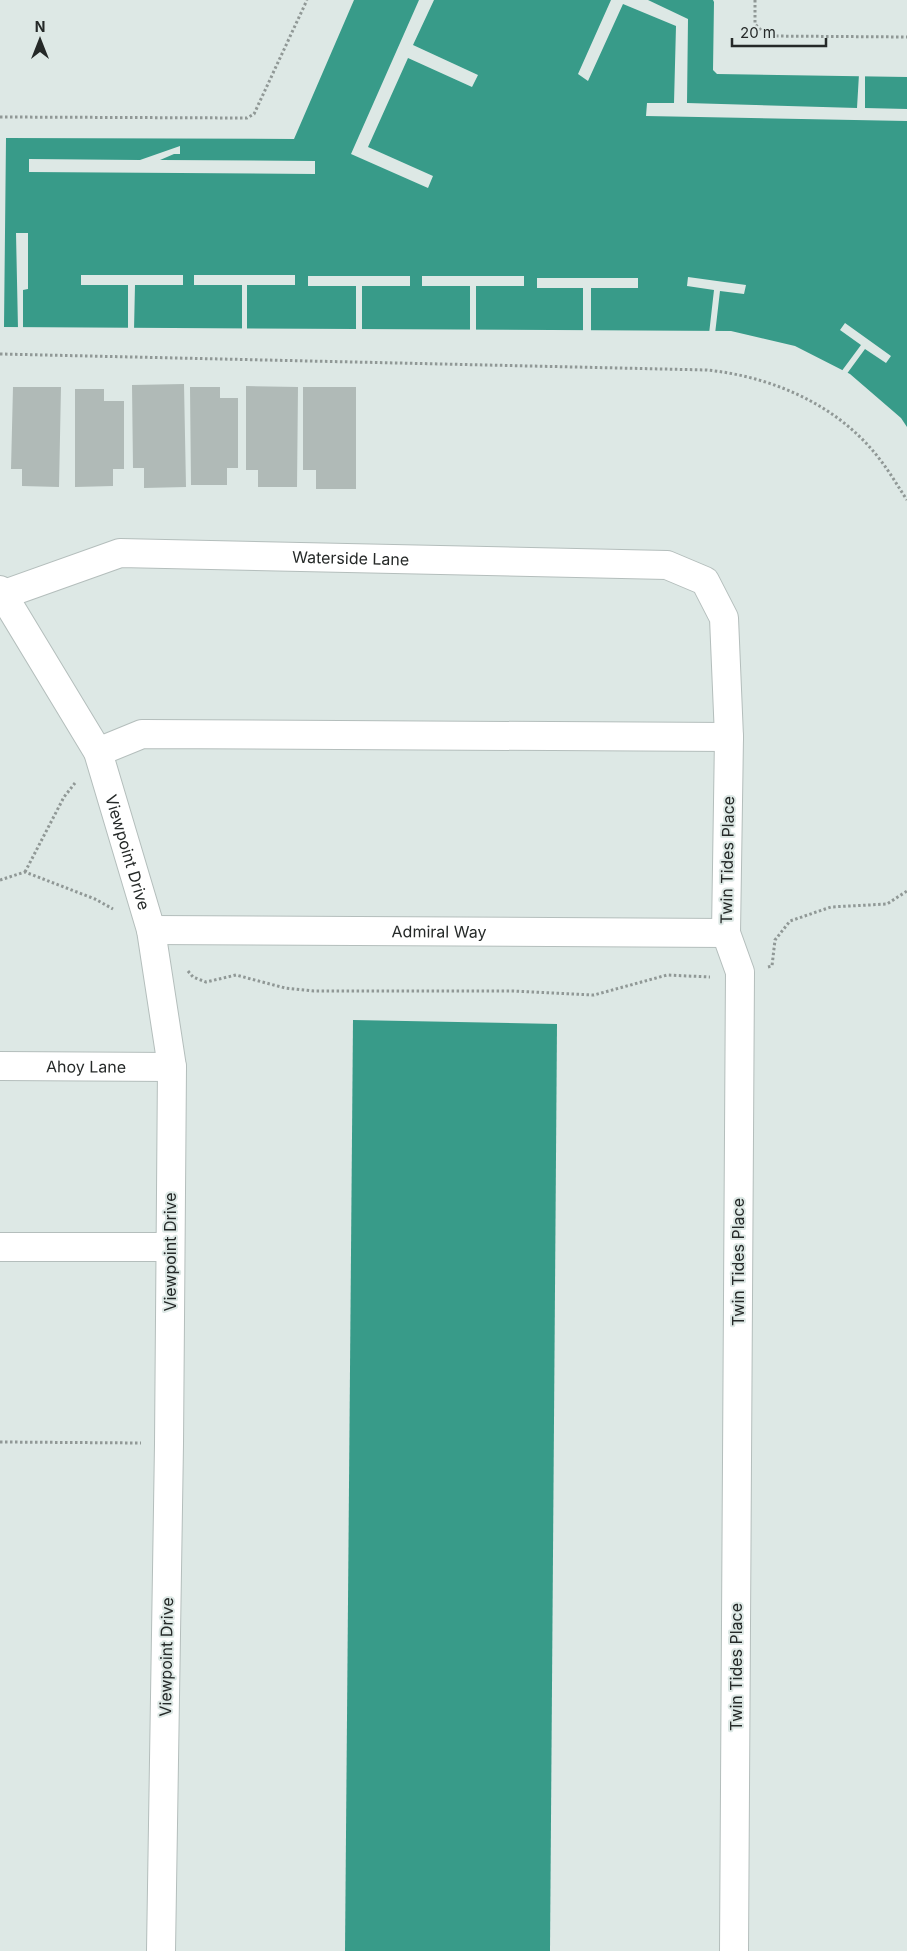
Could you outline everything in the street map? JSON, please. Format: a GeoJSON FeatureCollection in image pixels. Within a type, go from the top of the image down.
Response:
{"type":"FeatureCollection","features":[{"type":"Feature","properties":{"kind":"street","name":"Waterside Lane"},"geometry":{"type":"LineString","coordinates":[[1,592],[120,552],[667,565],[705,580]]}},
{"type":"Feature","properties":{"kind":"street","name":"Twin Tides Place"},"geometry":{"type":"LineString","coordinates":[[705,580],[724,618],[729,738],[726,933],[740,972],[734,1951]]}},
{"type":"Feature","properties":{"kind":"street","name":"Viewpoint Drive"},"geometry":{"type":"LineString","coordinates":[[1,592],[98,752],[151,930],[172,1067],[169,1444],[161,1951]]}},
{"type":"Feature","properties":{"kind":"street"},"geometry":{"type":"LineString","coordinates":[[98,752],[142,734],[729,738]]}},
{"type":"Feature","properties":{"kind":"street","name":"Admiral Way"},"geometry":{"type":"LineString","coordinates":[[151,930],[726,933]]}},
{"type":"Feature","properties":{"kind":"street","name":"Ahoy Lane"},"geometry":{"type":"LineString","coordinates":[[0,1066],[172,1067]]}},
{"type":"Feature","properties":{"kind":"street"},"geometry":{"type":"LineString","coordinates":[[0,1247],[170,1247]]}},
{"type":"Feature","properties":{"kind":"path"},"geometry":{"type":"LineString","coordinates":[[0,116],[247,118],[254,114],[306,0]]}},
{"type":"Feature","properties":{"kind":"path"},"geometry":{"type":"LineString","coordinates":[[755,0],[755,24],[767,36],[907,37]]}},
{"type":"Feature","properties":{"kind":"path"},"geometry":{"type":"LineString","coordinates":[[0,354],[707,370],[734,373],[766,381],[799,394],[831,414],[856,434],[884,463],[907,500]]}},
{"type":"Feature","properties":{"kind":"path"},"geometry":{"type":"LineString","coordinates":[[25,872],[64,797],[98,752]]}},
{"type":"Feature","properties":{"kind":"path"},"geometry":{"type":"LineString","coordinates":[[0,1442],[169,1444]]}},
{"type":"Feature","properties":{"kind":"shaded area"},"geometry":{"type":"Polygon","coordinates":[[[354,0],[713,0],[713,70],[717,74],[907,77],[907,427],[901,418],[850,374],[795,346],[731,331],[4,327],[6,138],[294,139],[354,0]]]}},
{"type":"Feature","properties":{"kind":"shaded area"},"geometry":{"type":"Polygon","coordinates":[[[353,1020],[557,1024],[550,1951],[345,1951],[353,1020]]]}},
{"type":"Feature","properties":{"kind":"pier"},"geometry":{"type":"Polygon","coordinates":[[[419,0],[434,0],[413,45],[478,75],[472,87],[408,58],[368,147],[433,176],[428,188],[351,154],[419,0]]]}},
{"type":"Feature","properties":{"kind":"pier"},"geometry":{"type":"Polygon","coordinates":[[[611,0],[648,0],[688,19],[687,103],[857,108],[859,74],[865,74],[865,108],[907,109],[907,121],[646,116],[647,103],[674,103],[676,26],[623,4],[588,81],[578,74],[611,0]]]}},
{"type":"Feature","properties":{"kind":"pier"},"geometry":{"type":"Polygon","coordinates":[[[180,146],[180,154],[174,154],[160,160],[315,161],[315,174],[29,172],[29,159],[140,160],[180,146]]]}},
{"type":"Feature","properties":{"kind":"pier"},"geometry":{"type":"Polygon","coordinates":[[[16,233],[28,233],[28,289],[23,290],[23,329],[18,329],[16,233]]]}},
{"type":"Feature","properties":{"kind":"pier"},"geometry":{"type":"Polygon","coordinates":[[[81,275],[183,275],[183,285],[135,285],[134,330],[128,330],[128,285],[81,285],[81,275]]]}},
{"type":"Feature","properties":{"kind":"pier"},"geometry":{"type":"Polygon","coordinates":[[[194,275],[295,275],[295,285],[247,285],[247,331],[242,331],[242,285],[194,285],[194,275]]]}},
{"type":"Feature","properties":{"kind":"pier"},"geometry":{"type":"Polygon","coordinates":[[[308,276],[410,276],[410,286],[362,286],[362,331],[356,331],[356,286],[308,286],[308,276]]]}},
{"type":"Feature","properties":{"kind":"pier"},"geometry":{"type":"Polygon","coordinates":[[[422,276],[524,276],[524,286],[476,286],[476,332],[470,332],[470,286],[422,286],[422,276]]]}},
{"type":"Feature","properties":{"kind":"pier"},"geometry":{"type":"Polygon","coordinates":[[[688,277],[746,285],[744,294],[720,291],[715,334],[709,334],[714,290],[687,286],[688,277]]]}},
{"type":"Feature","properties":{"kind":"pier"},"geometry":{"type":"Polygon","coordinates":[[[537,278],[638,278],[638,288],[591,288],[591,333],[583,333],[583,288],[537,288],[537,278]]]}},
{"type":"Feature","properties":{"kind":"pier"},"geometry":{"type":"Polygon","coordinates":[[[845,323],[891,356],[886,363],[865,349],[846,375],[841,372],[861,345],[840,330],[845,323]]]}},
{"type":"Feature","properties":{"kind":"building"},"geometry":{"type":"Polygon","coordinates":[[[184,384],[186,487],[144,488],[144,468],[133,468],[132,385],[184,384]]]}},
{"type":"Feature","properties":{"kind":"building"},"geometry":{"type":"Polygon","coordinates":[[[246,386],[298,387],[297,487],[258,487],[258,470],[246,470],[246,386]]]}},
{"type":"Feature","properties":{"kind":"building"},"geometry":{"type":"Polygon","coordinates":[[[13,387],[61,387],[59,487],[22,486],[22,469],[11,469],[13,387]]]}},
{"type":"Feature","properties":{"kind":"building"},"geometry":{"type":"Polygon","coordinates":[[[190,387],[220,387],[220,398],[238,398],[238,468],[227,468],[227,485],[191,485],[190,387]]]}},
{"type":"Feature","properties":{"kind":"building"},"geometry":{"type":"Polygon","coordinates":[[[303,387],[356,387],[356,489],[316,489],[316,470],[303,470],[303,387]]]}},
{"type":"Feature","properties":{"kind":"building"},"geometry":{"type":"Polygon","coordinates":[[[75,389],[104,389],[104,401],[124,401],[124,469],[113,469],[113,486],[75,487],[75,389]]]}}]}
